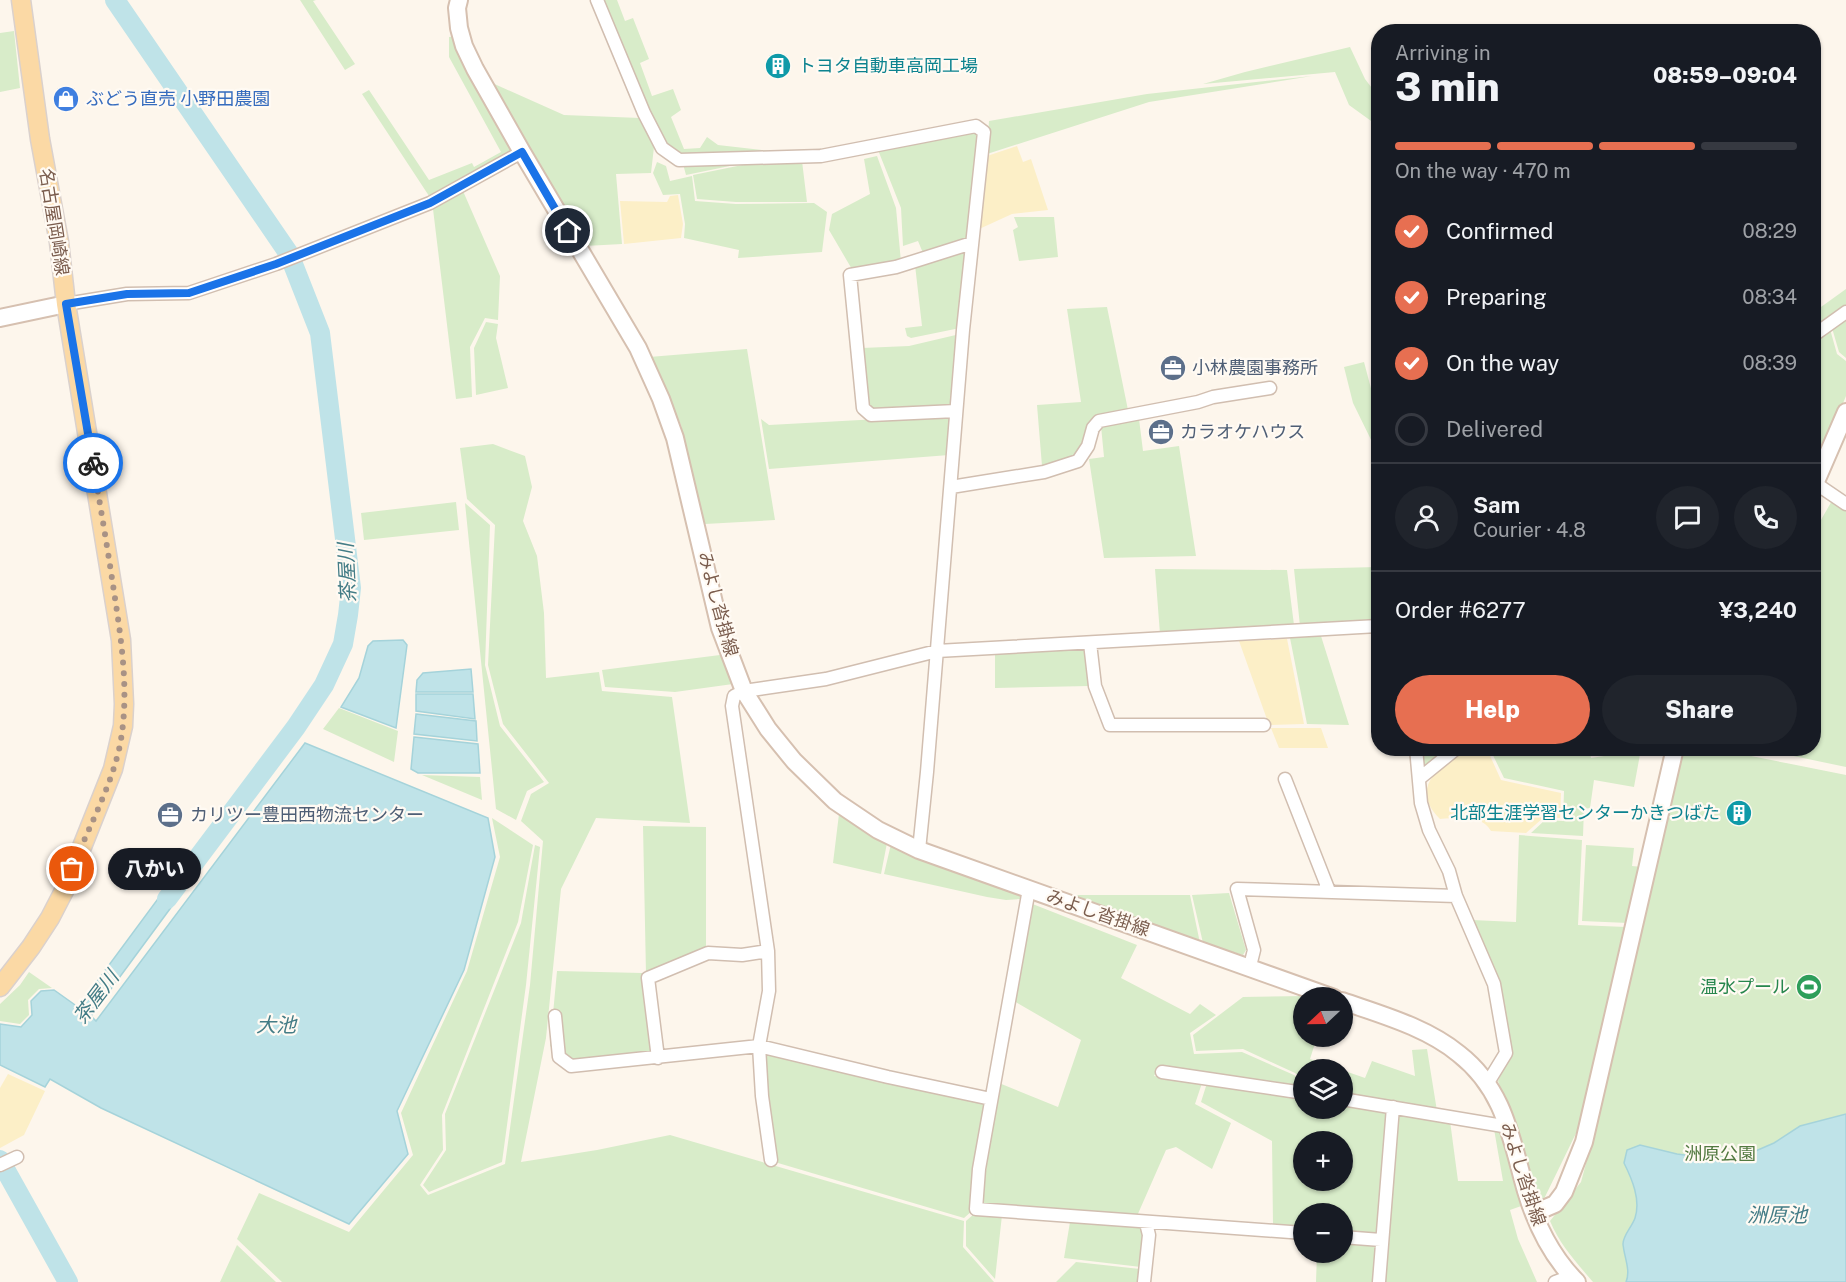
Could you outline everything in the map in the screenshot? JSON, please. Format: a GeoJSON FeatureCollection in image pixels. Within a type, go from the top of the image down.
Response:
{"type":"FeatureCollection","features":[{"type":"Feature","properties":{"kind":"main road","name":"名古屋岡崎線"},"geometry":{"type":"LineString","coordinates":[[0,987],[31,947],[66,887],[113,769],[123,726],[125,680],[121,640],[66,304],[59,242],[40,139],[21,0]]}},
{"type":"Feature","properties":{"kind":"main road","name":"みよし沓掛線"},"geometry":{"type":"LineString","coordinates":[[459,0],[457,8],[459,28],[464,46],[522,152],[638,348],[661,399],[675,438],[720,628],[744,691],[768,729],[794,761],[836,801],[878,830],[919,850],[1305,987]]}},
{"type":"Feature","properties":{"kind":"main road"},"geometry":{"type":"LineString","coordinates":[[0,318],[66,304]]}},
{"type":"Feature","properties":{"kind":"main road"},"geometry":{"type":"LineString","coordinates":[[1821,468],[1846,412]]}},
{"type":"Feature","properties":{"kind":"main road"},"geometry":{"type":"LineString","coordinates":[[1534,1213],[1555,1204],[1564,1192],[1584,1142],[1673,756]]}},
{"type":"Feature","properties":{"kind":"main road","name":"みよし沓掛線"},"geometry":{"type":"LineString","coordinates":[[1353,1005],[1412,1026],[1435,1038],[1459,1054],[1487,1084],[1502,1108],[1509,1127],[1534,1213],[1549,1246],[1574,1279]]}},
{"type":"Feature","properties":{"kind":"street"},"geometry":{"type":"LineString","coordinates":[[597,0],[657,139],[662,148],[680,160],[821,156],[976,126],[984,132],[956,411],[919,850]]}},
{"type":"Feature","properties":{"kind":"street"},"geometry":{"type":"LineString","coordinates":[[66,304],[127,294],[189,293],[276,264],[430,203],[522,152]]}},
{"type":"Feature","properties":{"kind":"street"},"geometry":{"type":"LineString","coordinates":[[956,411],[871,415],[863,408],[850,275],[896,267],[972,243]]}},
{"type":"Feature","properties":{"kind":"street"},"geometry":{"type":"LineString","coordinates":[[1821,330],[1846,312]]}},
{"type":"Feature","properties":{"kind":"street"},"geometry":{"type":"LineString","coordinates":[[951,487],[1044,472],[1078,461],[1088,446],[1093,428],[1099,421],[1198,402],[1213,397],[1270,388]]}},
{"type":"Feature","properties":{"kind":"street"},"geometry":{"type":"LineString","coordinates":[[1821,488],[1846,504]]}},
{"type":"Feature","properties":{"kind":"street"},"geometry":{"type":"LineString","coordinates":[[771,1160],[762,1096],[759,1046],[770,991],[768,951],[732,706],[734,696],[744,691],[826,679],[937,651],[1371,626]]}},
{"type":"Feature","properties":{"kind":"street"},"geometry":{"type":"LineString","coordinates":[[1090,643],[1095,686],[1110,725],[1264,725]]}},
{"type":"Feature","properties":{"kind":"street"},"geometry":{"type":"LineString","coordinates":[[1417,756],[1421,803],[1429,830],[1449,871],[1456,896],[1494,984],[1506,1053],[1487,1084]]}},
{"type":"Feature","properties":{"kind":"street"},"geometry":{"type":"LineString","coordinates":[[1420,778],[1447,756]]}},
{"type":"Feature","properties":{"kind":"street"},"geometry":{"type":"LineString","coordinates":[[1285,779],[1329,891]]}},
{"type":"Feature","properties":{"kind":"street"},"geometry":{"type":"LineString","coordinates":[[1029,889],[979,1169],[976,1209],[1293,1232]]}},
{"type":"Feature","properties":{"kind":"street"},"geometry":{"type":"LineString","coordinates":[[1250,966],[1254,950],[1237,889],[1456,896]]}},
{"type":"Feature","properties":{"kind":"street"},"geometry":{"type":"LineString","coordinates":[[658,1058],[648,978],[708,953],[742,955],[768,951]]}},
{"type":"Feature","properties":{"kind":"street"},"geometry":{"type":"LineString","coordinates":[[555,1016],[560,1056],[571,1066],[759,1046],[991,1099]]}},
{"type":"Feature","properties":{"kind":"street"},"geometry":{"type":"LineString","coordinates":[[1162,1072],[1293,1091]]}},
{"type":"Feature","properties":{"kind":"street"},"geometry":{"type":"LineString","coordinates":[[1353,1101],[1509,1127]]}},
{"type":"Feature","properties":{"kind":"street"},"geometry":{"type":"LineString","coordinates":[[1378,1282],[1393,1107]]}},
{"type":"Feature","properties":{"kind":"street"},"geometry":{"type":"LineString","coordinates":[[0,1165],[17,1157]]}},
{"type":"Feature","properties":{"kind":"street"},"geometry":{"type":"LineString","coordinates":[[1144,1282],[1149,1235],[1146,1223]]}},
{"type":"Feature","properties":{"kind":"street"},"geometry":{"type":"LineString","coordinates":[[1353,1238],[1382,1240]]}},
{"type":"Feature","properties":{"kind":"street"},"geometry":{"type":"LineString","coordinates":[[1555,1282],[1574,1279]]}},
{"type":"Feature","properties":{"kind":"green space"},"geometry":{"type":"Polygon","coordinates":[[[300,0],[316,0],[313,1],[355,64],[345,70],[300,0]]]}},
{"type":"Feature","properties":{"kind":"green space"},"geometry":{"type":"Polygon","coordinates":[[[601,0],[617,0],[625,21],[633,18],[649,59],[640,63],[652,96],[673,89],[681,110],[671,117],[684,149],[700,148],[707,137],[718,145],[770,151],[770,154],[681,157],[664,145],[601,0]]]}},
{"type":"Feature","properties":{"kind":"green space"},"geometry":{"type":"Polygon","coordinates":[[[14,31],[20,88],[0,92],[0,33],[14,31]]]}},
{"type":"Feature","properties":{"kind":"green space"},"geometry":{"type":"Polygon","coordinates":[[[456,36],[515,151],[431,199],[362,94],[369,90],[429,180],[472,163],[474,167],[501,152],[449,57],[449,37],[456,36]]]}},
{"type":"Feature","properties":{"kind":"green space"},"geometry":{"type":"Polygon","coordinates":[[[1350,47],[1371,87],[1371,121],[1349,105],[1335,72],[1203,84],[1350,47]]]}},
{"type":"Feature","properties":{"kind":"green space"},"geometry":{"type":"Polygon","coordinates":[[[1312,76],[1149,102],[987,154],[989,121],[1147,94],[1312,76]]]}},
{"type":"Feature","properties":{"kind":"green space"},"geometry":{"type":"Polygon","coordinates":[[[490,82],[564,115],[640,118],[654,147],[651,173],[616,174],[622,244],[585,246],[490,82]]]}},
{"type":"Feature","properties":{"kind":"green space"},"geometry":{"type":"Polygon","coordinates":[[[974,131],[978,135],[967,239],[923,253],[918,241],[903,246],[901,208],[878,150],[974,131]]]}},
{"type":"Feature","properties":{"kind":"green space"},"geometry":{"type":"Polygon","coordinates":[[[877,156],[896,208],[901,262],[853,271],[829,230],[832,214],[870,194],[864,159],[877,156]]]}},
{"type":"Feature","properties":{"kind":"green space"},"geometry":{"type":"Polygon","coordinates":[[[754,161],[686,175],[683,164],[754,161]]]}},
{"type":"Feature","properties":{"kind":"green space"},"geometry":{"type":"Polygon","coordinates":[[[762,161],[802,161],[807,202],[736,202],[697,199],[693,175],[762,161]]]}},
{"type":"Feature","properties":{"kind":"green space"},"geometry":{"type":"Polygon","coordinates":[[[657,162],[666,166],[670,181],[692,176],[695,201],[736,204],[814,203],[827,212],[822,252],[738,258],[739,250],[684,238],[685,224],[680,194],[663,195],[653,173],[657,162]]]}},
{"type":"Feature","properties":{"kind":"green space"},"geometry":{"type":"Polygon","coordinates":[[[463,191],[500,276],[498,320],[485,318],[470,347],[472,397],[456,399],[433,209],[463,191]]]}},
{"type":"Feature","properties":{"kind":"green space"},"geometry":{"type":"Polygon","coordinates":[[[1014,217],[1054,217],[1058,257],[1019,261],[1013,230],[1018,227],[1014,217]]]}},
{"type":"Feature","properties":{"kind":"green space"},"geometry":{"type":"Polygon","coordinates":[[[968,248],[960,328],[911,338],[907,336],[905,328],[922,326],[915,265],[968,248]]]}},
{"type":"Feature","properties":{"kind":"green space"},"geometry":{"type":"Polygon","coordinates":[[[1846,289],[1846,306],[1821,324],[1821,307],[1846,289]]]}},
{"type":"Feature","properties":{"kind":"green space"},"geometry":{"type":"Polygon","coordinates":[[[1107,307],[1128,410],[1098,416],[1075,458],[1042,466],[1037,405],[1081,402],[1067,309],[1107,307]]]}},
{"type":"Feature","properties":{"kind":"green space"},"geometry":{"type":"Polygon","coordinates":[[[1846,318],[1846,358],[1839,352],[1832,328],[1846,318]]]}},
{"type":"Feature","properties":{"kind":"green space"},"geometry":{"type":"Polygon","coordinates":[[[486,322],[498,324],[496,338],[508,388],[476,395],[474,348],[486,322]]]}},
{"type":"Feature","properties":{"kind":"green space"},"geometry":{"type":"Polygon","coordinates":[[[1830,329],[1837,354],[1846,361],[1846,396],[1821,456],[1821,336],[1830,329]]]}},
{"type":"Feature","properties":{"kind":"green space"},"geometry":{"type":"Polygon","coordinates":[[[960,334],[953,408],[873,411],[867,406],[862,348],[909,346],[960,334]]]}},
{"type":"Feature","properties":{"kind":"green space"},"geometry":{"type":"Polygon","coordinates":[[[747,349],[775,520],[705,524],[681,425],[649,357],[747,349]]]}},
{"type":"Feature","properties":{"kind":"green space"},"geometry":{"type":"Polygon","coordinates":[[[1364,362],[1371,388],[1371,440],[1353,403],[1344,367],[1364,362]]]}},
{"type":"Feature","properties":{"kind":"green space"},"geometry":{"type":"Polygon","coordinates":[[[952,415],[949,455],[769,469],[761,419],[769,425],[952,415]]]}},
{"type":"Feature","properties":{"kind":"green space"},"geometry":{"type":"Polygon","coordinates":[[[1139,419],[1143,451],[1179,446],[1196,556],[1104,558],[1089,459],[1104,457],[1101,426],[1139,419]]]}},
{"type":"Feature","properties":{"kind":"green space"},"geometry":{"type":"Polygon","coordinates":[[[493,444],[525,456],[532,487],[523,521],[537,556],[544,613],[546,678],[599,672],[602,691],[672,697],[690,823],[596,818],[561,889],[546,1038],[521,1162],[670,1135],[964,1221],[963,1247],[994,1282],[282,1282],[237,1239],[259,1193],[349,1232],[413,1155],[401,1113],[467,971],[500,857],[492,818],[533,845],[518,922],[442,1115],[443,1150],[420,1185],[428,1195],[505,1164],[530,985],[543,841],[521,821],[531,794],[549,783],[503,724],[488,665],[495,525],[467,499],[460,448],[493,444]]]}},
{"type":"Feature","properties":{"kind":"green space"},"geometry":{"type":"Polygon","coordinates":[[[1833,499],[1846,508],[1846,767],[1793,756],[1821,756],[1821,520],[1833,499]]]}},
{"type":"Feature","properties":{"kind":"green space"},"geometry":{"type":"Polygon","coordinates":[[[456,502],[459,530],[364,540],[361,513],[456,502]]]}},
{"type":"Feature","properties":{"kind":"green space"},"geometry":{"type":"Polygon","coordinates":[[[465,503],[490,525],[485,665],[500,726],[544,782],[527,791],[516,820],[496,809],[465,503]]]}},
{"type":"Feature","properties":{"kind":"green space"},"geometry":{"type":"Polygon","coordinates":[[[1371,567],[1371,623],[1300,626],[1294,569],[1371,567]]]}},
{"type":"Feature","properties":{"kind":"green space"},"geometry":{"type":"Polygon","coordinates":[[[1155,569],[1287,570],[1294,625],[1160,634],[1155,569]]]}},
{"type":"Feature","properties":{"kind":"green space"},"geometry":{"type":"Polygon","coordinates":[[[1321,636],[1349,725],[1307,724],[1290,638],[1321,636]]]}},
{"type":"Feature","properties":{"kind":"green space"},"geometry":{"type":"Polygon","coordinates":[[[1085,648],[1089,686],[995,688],[995,654],[1085,648]]]}},
{"type":"Feature","properties":{"kind":"green space"},"geometry":{"type":"Polygon","coordinates":[[[720,655],[733,684],[675,692],[605,687],[602,670],[720,655]]]}},
{"type":"Feature","properties":{"kind":"green space"},"geometry":{"type":"Polygon","coordinates":[[[339,708],[398,731],[394,762],[323,729],[339,708]]]}},
{"type":"Feature","properties":{"kind":"green space"},"geometry":{"type":"Polygon","coordinates":[[[1421,756],[1442,756],[1423,770],[1421,756]]]}},
{"type":"Feature","properties":{"kind":"green space"},"geometry":{"type":"Polygon","coordinates":[[[1493,756],[1591,756],[1591,758],[1640,756],[1634,787],[1594,780],[1590,808],[1584,809],[1583,836],[1531,833],[1545,820],[1563,821],[1564,791],[1504,778],[1493,756]]]}},
{"type":"Feature","properties":{"kind":"green space","name":"洲原公園"},"geometry":{"type":"Polygon","coordinates":[[[1678,756],[1751,756],[1846,775],[1846,1282],[1593,1282],[1564,1246],[1550,1221],[1581,1182],[1599,1115],[1678,756]]]}},
{"type":"Feature","properties":{"kind":"green space"},"geometry":{"type":"Polygon","coordinates":[[[422,775],[480,777],[482,800],[422,775]]]}},
{"type":"Feature","properties":{"kind":"green space"},"geometry":{"type":"Polygon","coordinates":[[[839,814],[887,843],[881,874],[833,863],[839,814]]]}},
{"type":"Feature","properties":{"kind":"green space"},"geometry":{"type":"Polygon","coordinates":[[[643,826],[706,827],[706,948],[646,974],[643,826]]]}},
{"type":"Feature","properties":{"kind":"green space"},"geometry":{"type":"Polygon","coordinates":[[[1519,835],[1582,840],[1578,925],[1626,927],[1581,1123],[1542,1203],[1498,1081],[1510,1055],[1472,920],[1516,922],[1519,835]]]}},
{"type":"Feature","properties":{"kind":"green space"},"geometry":{"type":"Polygon","coordinates":[[[891,844],[1021,893],[1020,899],[1006,900],[987,897],[884,874],[891,844]]]}},
{"type":"Feature","properties":{"kind":"green space"},"geometry":{"type":"Polygon","coordinates":[[[535,845],[540,847],[526,985],[502,1162],[429,1192],[423,1185],[446,1150],[445,1114],[521,923],[535,845]]]}},
{"type":"Feature","properties":{"kind":"green space"},"geometry":{"type":"Polygon","coordinates":[[[1586,845],[1634,848],[1632,866],[1642,867],[1628,923],[1582,921],[1586,845]]]}},
{"type":"Feature","properties":{"kind":"green space"},"geometry":{"type":"Polygon","coordinates":[[[1229,893],[1246,950],[1243,955],[1203,943],[1192,895],[1229,893]]]}},
{"type":"Feature","properties":{"kind":"green space"},"geometry":{"type":"Polygon","coordinates":[[[1064,895],[1190,895],[1200,943],[1064,895]]]}},
{"type":"Feature","properties":{"kind":"green space"},"geometry":{"type":"Polygon","coordinates":[[[1030,903],[1137,945],[1121,978],[1190,1014],[1200,1004],[1216,1015],[1190,1033],[1194,1054],[1242,1052],[1293,1075],[1293,1088],[1159,1067],[1154,1076],[1202,1083],[1195,1104],[1231,1123],[1212,1169],[1176,1147],[1166,1150],[1137,1216],[981,1205],[999,1083],[1058,1107],[1081,1040],[1014,1001],[1030,903]]]}},
{"type":"Feature","properties":{"kind":"green space"},"geometry":{"type":"Polygon","coordinates":[[[557,971],[642,973],[653,1054],[572,1062],[550,1046],[557,971]]]}},
{"type":"Feature","properties":{"kind":"green space"},"geometry":{"type":"Polygon","coordinates":[[[29,972],[52,988],[39,989],[28,1000],[29,1015],[20,1024],[0,1021],[0,1004],[20,985],[29,972]]]}},
{"type":"Feature","properties":{"kind":"green space"},"geometry":{"type":"Polygon","coordinates":[[[1293,996],[1293,1047],[1314,1047],[1310,1059],[1293,1059],[1293,1072],[1243,1049],[1196,1051],[1193,1035],[1243,997],[1293,996]]]}},
{"type":"Feature","properties":{"kind":"green space"},"geometry":{"type":"Polygon","coordinates":[[[1427,1049],[1437,1111],[1353,1098],[1353,1074],[1365,1078],[1372,1061],[1415,1076],[1412,1050],[1427,1049]]]}},
{"type":"Feature","properties":{"kind":"green space"},"geometry":{"type":"Polygon","coordinates":[[[764,1053],[985,1103],[972,1211],[964,1218],[778,1163],[767,1096],[764,1053]]]}},
{"type":"Feature","properties":{"kind":"green space"},"geometry":{"type":"Polygon","coordinates":[[[1207,1083],[1293,1096],[1293,1119],[1353,1119],[1353,1106],[1388,1112],[1376,1234],[1353,1232],[1353,1203],[1293,1203],[1293,1227],[1273,1225],[1272,1141],[1201,1102],[1207,1083]]]}},
{"type":"Feature","properties":{"kind":"green space"},"geometry":{"type":"Polygon","coordinates":[[[1396,1112],[1450,1121],[1458,1181],[1503,1181],[1494,1129],[1504,1131],[1524,1205],[1510,1210],[1518,1239],[1537,1282],[1384,1282],[1396,1112]]]}},
{"type":"Feature","properties":{"kind":"green space"},"geometry":{"type":"Polygon","coordinates":[[[975,1213],[1002,1215],[995,1279],[966,1246],[966,1221],[975,1213]]]}},
{"type":"Feature","properties":{"kind":"green space"},"geometry":{"type":"Polygon","coordinates":[[[1070,1222],[1143,1226],[1141,1267],[1064,1258],[1070,1222]]]}},
{"type":"Feature","properties":{"kind":"green space"},"geometry":{"type":"Polygon","coordinates":[[[1353,1244],[1376,1245],[1374,1282],[1316,1282],[1317,1263],[1353,1263],[1353,1244]]]}},
{"type":"Feature","properties":{"kind":"green space"},"geometry":{"type":"Polygon","coordinates":[[[237,1245],[276,1282],[220,1282],[237,1245]]]}},
{"type":"Feature","properties":{"kind":"green space"},"geometry":{"type":"Polygon","coordinates":[[[1076,1262],[1140,1269],[1138,1282],[1056,1282],[1076,1262]]]}},
{"type":"Feature","properties":{"kind":"sand"},"geometry":{"type":"Polygon","coordinates":[[[1017,146],[1023,162],[1031,159],[1048,210],[1012,214],[977,230],[987,156],[1017,146]]]}},
{"type":"Feature","properties":{"kind":"sand"},"geometry":{"type":"Polygon","coordinates":[[[678,195],[683,224],[681,238],[624,244],[620,201],[667,202],[670,196],[678,195]]]}},
{"type":"Feature","properties":{"kind":"sand"},"geometry":{"type":"Polygon","coordinates":[[[1287,639],[1304,724],[1269,725],[1239,641],[1287,639]]]}},
{"type":"Feature","properties":{"kind":"sand"},"geometry":{"type":"Polygon","coordinates":[[[1271,728],[1321,728],[1328,748],[1279,748],[1271,728]]]}},
{"type":"Feature","properties":{"kind":"sand"},"geometry":{"type":"Polygon","coordinates":[[[1456,756],[1490,756],[1501,780],[1561,793],[1560,818],[1543,818],[1526,833],[1491,831],[1475,819],[1440,819],[1431,808],[1427,788],[1431,779],[1456,756]]]}},
{"type":"Feature","properties":{"kind":"sand"},"geometry":{"type":"Polygon","coordinates":[[[8,1074],[45,1091],[24,1135],[0,1148],[0,1088],[8,1074]]]}},
{"type":"Feature","properties":{"kind":"water"},"geometry":{"type":"Polygon","coordinates":[[[403,640],[407,645],[396,728],[341,707],[359,678],[368,646],[373,641],[403,640]]]}},
{"type":"Feature","properties":{"kind":"water"},"geometry":{"type":"Polygon","coordinates":[[[471,669],[473,692],[416,692],[417,680],[423,673],[471,669]]]}},
{"type":"Feature","properties":{"kind":"water"},"geometry":{"type":"Polygon","coordinates":[[[416,694],[473,694],[475,719],[416,711],[416,694]]]}},
{"type":"Feature","properties":{"kind":"water"},"geometry":{"type":"Polygon","coordinates":[[[416,714],[476,721],[477,741],[414,734],[416,714]]]}},
{"type":"Feature","properties":{"kind":"water"},"geometry":{"type":"Polygon","coordinates":[[[414,737],[478,744],[480,773],[418,773],[411,769],[414,737]]]}},
{"type":"Feature","properties":{"kind":"water","name":"大池"},"geometry":{"type":"Polygon","coordinates":[[[305,743],[488,818],[495,857],[464,970],[397,1111],[408,1154],[349,1224],[101,1108],[50,1079],[45,1087],[0,1065],[0,1024],[21,1027],[32,1015],[31,1001],[41,991],[54,990],[78,1007],[177,873],[189,883],[91,1016],[96,1021],[305,743]]]}},
{"type":"Feature","properties":{"kind":"water","name":"洲原池"},"geometry":{"type":"Polygon","coordinates":[[[1846,1114],[1846,1282],[1626,1282],[1628,1268],[1623,1241],[1637,1211],[1633,1183],[1624,1163],[1627,1150],[1640,1145],[1677,1154],[1708,1158],[1744,1156],[1774,1143],[1800,1126],[1846,1114]]]}},
{"type":"Feature","properties":{"kind":"waterway","name":"茶屋川"},"geometry":{"type":"LineString","coordinates":[[115,0],[289,254],[320,333],[351,588],[343,644],[324,685],[296,727],[167,899]]}},
{"type":"Feature","properties":{"kind":"waterway","name":"茶屋川"},"geometry":{"type":"LineString","coordinates":[[0,1160],[68,1282]]}},
{"type":"Feature","properties":{"kind":"way so far"},"geometry":{"type":"LineString","coordinates":[[72,869],[113,769],[123,726],[125,680],[121,640],[93,463]]}},
{"type":"Feature","properties":{"kind":"place","name":"トヨタ自動車高岡工場"},"geometry":{"type":"Point","coordinates":[778,66]}},
{"type":"Feature","properties":{"kind":"place","name":"ぶどう直売 小野田農園"},"geometry":{"type":"Point","coordinates":[66,99]}},
{"type":"Feature","properties":{"kind":"place","name":"小林農園事務所"},"geometry":{"type":"Point","coordinates":[1173,368]}},
{"type":"Feature","properties":{"kind":"place","name":"カラオケハウス"},"geometry":{"type":"Point","coordinates":[1161,432]}},
{"type":"Feature","properties":{"kind":"place","name":"北部生涯学習センターかきつばた"},"geometry":{"type":"Point","coordinates":[1739,813]}},
{"type":"Feature","properties":{"kind":"place","name":"カリツー豊田西物流センター"},"geometry":{"type":"Point","coordinates":[170,815]}},
{"type":"Feature","properties":{"kind":"place","name":"八かい"},"geometry":{"type":"Point","coordinates":[72,869]}},
{"type":"Feature","properties":{"kind":"place","name":"温水プール"},"geometry":{"type":"Point","coordinates":[1809,987]}},
{"type":"Feature","properties":{"kind":"route"},"geometry":{"type":"LineString","coordinates":[[93,463],[66,304],[127,294],[189,293],[303,254],[430,203],[522,152],[568,231]]}}]}
